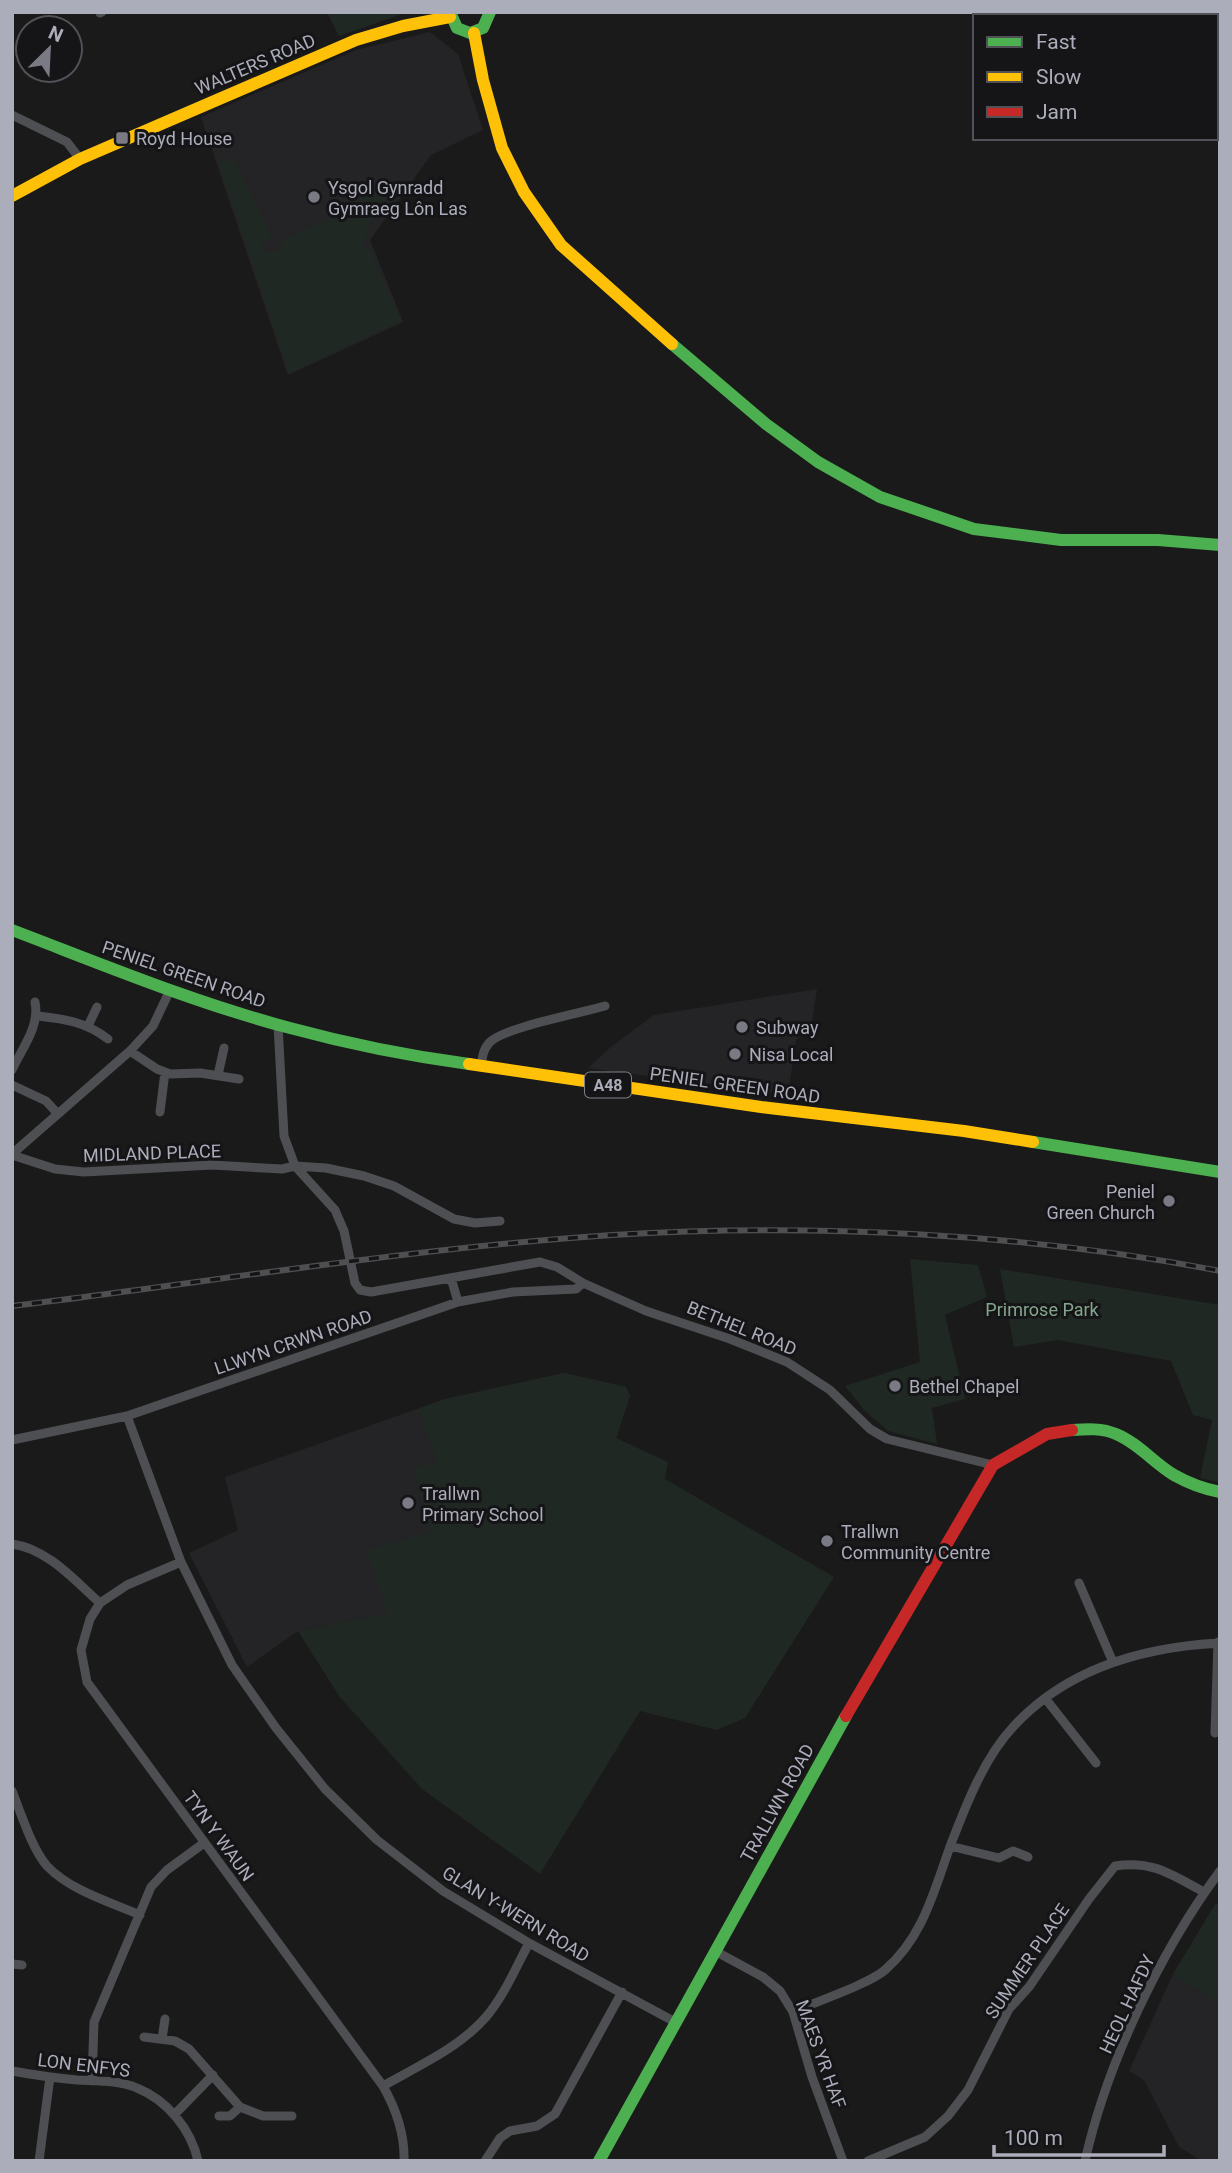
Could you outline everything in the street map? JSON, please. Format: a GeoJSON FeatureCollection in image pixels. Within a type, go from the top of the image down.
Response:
{"type":"FeatureCollection","features":[{"type":"Feature","properties":{"kind":"main road"},"geometry":{"type":"LineString","coordinates":[[450,14],[458,30],[474,33],[486,26],[490,12]]}},
{"type":"Feature","properties":{"kind":"main road","name":"WALTERS ROAD"},"geometry":{"type":"LineString","coordinates":[[12,196],[80,159],[356,40],[450,14]]}},
{"type":"Feature","properties":{"kind":"main road"},"geometry":{"type":"LineString","coordinates":[[474,33],[483,80],[502,148],[524,192],[561,244],[607,288],[766,424],[818,462],[880,497],[974,529],[1061,540],[1158,540],[1220,545]]}},
{"type":"Feature","properties":{"kind":"main road","name":"PENIEL GREEN ROAD"},"geometry":{"type":"LineString","coordinates":[[12,930],[170,990],[278,1024],[379,1049],[481,1067],[761,1107],[964,1131],[1220,1172]]}},
{"type":"Feature","properties":{"kind":"main road"},"geometry":{"type":"LineString","coordinates":[[992,1465],[1047,1434],[1096,1429],[1128,1440],[1174,1475],[1204,1489],[1220,1492]]}},
{"type":"Feature","properties":{"kind":"main road","name":"TRALLWN ROAD"},"geometry":{"type":"LineString","coordinates":[[599,2161],[871,1670],[992,1465]]}},
{"type":"Feature","properties":{"kind":"street"},"geometry":{"type":"LineString","coordinates":[[12,115],[67,142],[80,159]]}},
{"type":"Feature","properties":{"kind":"street"},"geometry":{"type":"LineString","coordinates":[[12,1154],[130,1051],[153,1026],[170,990]]}},
{"type":"Feature","properties":{"kind":"street"},"geometry":{"type":"LineString","coordinates":[[12,1070],[38,1016],[35,1002]]}},
{"type":"Feature","properties":{"kind":"street"},"geometry":{"type":"LineString","coordinates":[[481,1067],[483,1053],[493,1040],[526,1027],[605,1006]]}},
{"type":"Feature","properties":{"kind":"street"},"geometry":{"type":"LineString","coordinates":[[88,1026],[97,1007]]}},
{"type":"Feature","properties":{"kind":"street"},"geometry":{"type":"LineString","coordinates":[[38,1016],[75,1021],[108,1039]]}},
{"type":"Feature","properties":{"kind":"street"},"geometry":{"type":"LineString","coordinates":[[278,1024],[284,1136],[295,1166]]}},
{"type":"Feature","properties":{"kind":"street"},"geometry":{"type":"LineString","coordinates":[[218,1075],[224,1048]]}},
{"type":"Feature","properties":{"kind":"street"},"geometry":{"type":"LineString","coordinates":[[130,1051],[165,1072],[239,1079]]}},
{"type":"Feature","properties":{"kind":"street"},"geometry":{"type":"LineString","coordinates":[[160,1112],[165,1072]]}},
{"type":"Feature","properties":{"kind":"street"},"geometry":{"type":"LineString","coordinates":[[12,1085],[46,1101],[58,1114]]}},
{"type":"Feature","properties":{"kind":"street","name":"MIDLAND PLACE"},"geometry":{"type":"LineString","coordinates":[[12,1154],[55,1169],[84,1172],[212,1165],[282,1169],[295,1166],[326,1168],[394,1185],[454,1219],[475,1223],[500,1221]]}},
{"type":"Feature","properties":{"kind":"street","name":"BETHEL ROAD"},"geometry":{"type":"LineString","coordinates":[[295,1166],[335,1210],[344,1231],[355,1283],[360,1290],[371,1292],[540,1262],[557,1267],[583,1283],[646,1311],[730,1339],[786,1362],[830,1390],[870,1429],[887,1439],[992,1465]]}},
{"type":"Feature","properties":{"kind":"street"},"geometry":{"type":"LineString","coordinates":[[451,1278],[458,1303]]}},
{"type":"Feature","properties":{"kind":"street","name":"LLWYN CRWN ROAD"},"geometry":{"type":"LineString","coordinates":[[12,1440],[127,1416],[458,1303],[513,1292],[576,1289],[583,1283]]}},
{"type":"Feature","properties":{"kind":"street","name":"GLAN Y-WERN ROAD"},"geometry":{"type":"LineString","coordinates":[[127,1416],[181,1562],[232,1665],[276,1728],[326,1789],[377,1840],[443,1891],[529,1943],[677,2023]]}},
{"type":"Feature","properties":{"kind":"street"},"geometry":{"type":"LineString","coordinates":[[12,1544],[31,1549],[51,1559],[100,1603],[127,1585],[181,1562]]}},
{"type":"Feature","properties":{"kind":"street"},"geometry":{"type":"LineString","coordinates":[[1079,1583],[1112,1660]]}},
{"type":"Feature","properties":{"kind":"street","name":"TYN Y WAUN"},"geometry":{"type":"LineString","coordinates":[[100,1603],[90,1619],[81,1650],[88,1682],[383,2086],[394,2106],[402,2133],[404,2161]]}},
{"type":"Feature","properties":{"kind":"street"},"geometry":{"type":"LineString","coordinates":[[793,2012],[884,1972],[909,1945],[932,1902],[950,1846],[990,1759],[1012,1727],[1045,1698],[1078,1676],[1112,1660],[1161,1649],[1219,1643],[1215,1733]]}},
{"type":"Feature","properties":{"kind":"street"},"geometry":{"type":"LineString","coordinates":[[1045,1698],[1096,1763]]}},
{"type":"Feature","properties":{"kind":"street"},"geometry":{"type":"LineString","coordinates":[[12,1791],[31,1837],[47,1865],[73,1885],[140,1915]]}},
{"type":"Feature","properties":{"kind":"street"},"geometry":{"type":"LineString","coordinates":[[92,2081],[94,2022],[151,1887],[167,1870],[204,1843]]}},
{"type":"Feature","properties":{"kind":"street"},"geometry":{"type":"LineString","coordinates":[[950,1846],[999,1858],[1013,1851],[1028,1857]]}},
{"type":"Feature","properties":{"kind":"street","name":"SUMMER PLACE"},"geometry":{"type":"LineString","coordinates":[[868,2161],[925,2137],[948,2116],[968,2090],[1009,2009],[1028,1987],[1115,1866],[1135,1863],[1158,1868],[1204,1892]]}},
{"type":"Feature","properties":{"kind":"street","name":"HEOL HAFDY"},"geometry":{"type":"LineString","coordinates":[[1085,2161],[1110,2078],[1154,1978],[1204,1892],[1220,1871]]}},
{"type":"Feature","properties":{"kind":"street"},"geometry":{"type":"LineString","coordinates":[[383,2086],[456,2043],[485,2018],[500,1997],[529,1943]]}},
{"type":"Feature","properties":{"kind":"street","name":"MAES YR HAF"},"geometry":{"type":"LineString","coordinates":[[715,1951],[763,1977],[780,1991],[793,2012],[812,2077],[844,2161]]}},
{"type":"Feature","properties":{"kind":"street"},"geometry":{"type":"LineString","coordinates":[[485,2161],[500,2138],[510,2131],[537,2126],[555,2114],[622,1992]]}},
{"type":"Feature","properties":{"kind":"street"},"geometry":{"type":"LineString","coordinates":[[162,2039],[164,2019]]}},
{"type":"Feature","properties":{"kind":"street"},"geometry":{"type":"LineString","coordinates":[[144,2037],[174,2041],[189,2049],[240,2107],[263,2116],[292,2116]]}},
{"type":"Feature","properties":{"kind":"street","name":"LON ENFYS"},"geometry":{"type":"LineString","coordinates":[[12,2071],[136,2087],[159,2100],[174,2115],[184,2127],[198,2161]]}},
{"type":"Feature","properties":{"kind":"street"},"geometry":{"type":"LineString","coordinates":[[174,2115],[213,2076]]}},
{"type":"Feature","properties":{"kind":"street"},"geometry":{"type":"LineString","coordinates":[[39,2161],[50,2077]]}},
{"type":"Feature","properties":{"kind":"street"},"geometry":{"type":"LineString","coordinates":[[219,2116],[230,2116],[240,2107]]}},
{"type":"Feature","properties":{"kind":"shaded area","name":"Ysgol Gynradd Gymraeg Lôn Las"},"geometry":{"type":"Polygon","coordinates":[[[430,32],[458,54],[483,130],[431,155],[370,240],[403,322],[288,375],[201,117],[356,50],[430,32]]]}},
{"type":"Feature","properties":{"kind":"shaded area"},"geometry":{"type":"Polygon","coordinates":[[[817,989],[810,1034],[802,1034],[796,1040],[788,1095],[588,1068],[612,1046],[654,1015],[817,989]]]}},
{"type":"Feature","properties":{"kind":"shaded area","name":"Trallwn Primary School"},"geometry":{"type":"Polygon","coordinates":[[[564,1373],[626,1387],[630,1396],[616,1438],[584,1574],[298,1631],[247,1667],[189,1553],[238,1530],[225,1477],[445,1399],[564,1373]]]}},
{"type":"Feature","properties":{"kind":"shaded area"},"geometry":{"type":"Polygon","coordinates":[[[1216,1903],[1220,1908],[1220,2161],[1202,2161],[1179,2147],[1144,2080],[1129,2071],[1173,1974],[1216,1903]]]}},
{"type":"Feature","properties":{"kind":"green space"},"geometry":{"type":"Polygon","coordinates":[[[327,12],[408,12],[339,36],[327,12]]]}},
{"type":"Feature","properties":{"kind":"green space"},"geometry":{"type":"Polygon","coordinates":[[[217,158],[236,162],[272,237],[261,242],[266,254],[283,247],[281,241],[352,207],[361,195],[382,186],[389,199],[374,216],[362,246],[370,251],[401,321],[289,373],[217,158]]]}},
{"type":"Feature","properties":{"kind":"green space"},"geometry":{"type":"Polygon","coordinates":[[[910,1259],[978,1265],[987,1297],[945,1315],[965,1399],[932,1408],[937,1444],[888,1431],[864,1410],[845,1386],[920,1362],[910,1259]]]}},
{"type":"Feature","properties":{"kind":"green space","name":"Primrose Park"},"geometry":{"type":"Polygon","coordinates":[[[1000,1269],[1220,1305],[1219,1482],[1200,1478],[1212,1420],[1193,1415],[1171,1361],[1058,1340],[1014,1347],[1000,1269]]]}},
{"type":"Feature","properties":{"kind":"green space"},"geometry":{"type":"Polygon","coordinates":[[[564,1373],[626,1387],[630,1396],[616,1438],[668,1462],[665,1479],[834,1577],[745,1718],[717,1730],[640,1711],[540,1874],[422,1789],[339,1696],[298,1631],[388,1613],[367,1550],[431,1532],[412,1468],[437,1462],[418,1409],[445,1399],[564,1373]]]}},
{"type":"Feature","properties":{"kind":"green space"},"geometry":{"type":"Polygon","coordinates":[[[1216,1903],[1220,1908],[1220,2004],[1173,1974],[1216,1903]]]}},
{"type":"Feature","properties":{"kind":"railway"},"geometry":{"type":"LineString","coordinates":[[12,1306],[462,1248],[612,1235],[686,1232],[763,1230],[917,1234],[1071,1248],[1220,1271]]}},
{"type":"Feature","properties":{"kind":"traffic: fast"},"geometry":{"type":"LineString","coordinates":[[450,12],[457,28],[470,33],[483,28],[490,12]]}},
{"type":"Feature","properties":{"kind":"traffic: fast"},"geometry":{"type":"LineString","coordinates":[[672,344],[766,424],[818,462],[880,497],[974,529],[1061,540],[1158,540],[1220,545]]}},
{"type":"Feature","properties":{"kind":"traffic: fast"},"geometry":{"type":"LineString","coordinates":[[12,930],[150,983],[255,1018],[357,1044],[469,1064]]}},
{"type":"Feature","properties":{"kind":"traffic: fast"},"geometry":{"type":"LineString","coordinates":[[1033,1142],[1220,1172]]}},
{"type":"Feature","properties":{"kind":"traffic: fast"},"geometry":{"type":"LineString","coordinates":[[1072,1430],[1089,1429],[1116,1434],[1174,1475],[1220,1492]]}},
{"type":"Feature","properties":{"kind":"traffic: fast"},"geometry":{"type":"LineString","coordinates":[[599,2161],[846,1716]]}},
{"type":"Feature","properties":{"kind":"traffic: slow"},"geometry":{"type":"LineString","coordinates":[[12,196],[80,159],[356,40],[403,26],[450,17]]}},
{"type":"Feature","properties":{"kind":"traffic: slow"},"geometry":{"type":"LineString","coordinates":[[474,33],[483,80],[502,148],[524,192],[561,245],[672,344]]}},
{"type":"Feature","properties":{"kind":"traffic: slow"},"geometry":{"type":"LineString","coordinates":[[469,1064],[761,1107],[964,1131],[1033,1142]]}},
{"type":"Feature","properties":{"kind":"traffic: jam"},"geometry":{"type":"LineString","coordinates":[[846,1716],[993,1465],[1047,1434],[1072,1430]]}},
{"type":"Feature","properties":{"kind":"place","name":"Royd House"},"geometry":{"type":"Point","coordinates":[122,138]}},
{"type":"Feature","properties":{"kind":"place","name":"Ysgol Gynradd Gymraeg Lôn Las"},"geometry":{"type":"Point","coordinates":[314,197]}},
{"type":"Feature","properties":{"kind":"place","name":"Subway"},"geometry":{"type":"Point","coordinates":[742,1027]}},
{"type":"Feature","properties":{"kind":"place","name":"Nisa Local"},"geometry":{"type":"Point","coordinates":[735,1054]}},
{"type":"Feature","properties":{"kind":"place","name":"Peniel Green Church"},"geometry":{"type":"Point","coordinates":[1169,1201]}},
{"type":"Feature","properties":{"kind":"place","name":"Bethel Chapel"},"geometry":{"type":"Point","coordinates":[895,1386]}},
{"type":"Feature","properties":{"kind":"place","name":"Trallwn Primary School"},"geometry":{"type":"Point","coordinates":[408,1503]}},
{"type":"Feature","properties":{"kind":"place","name":"Trallwn Community Centre"},"geometry":{"type":"Point","coordinates":[827,1541]}}]}
